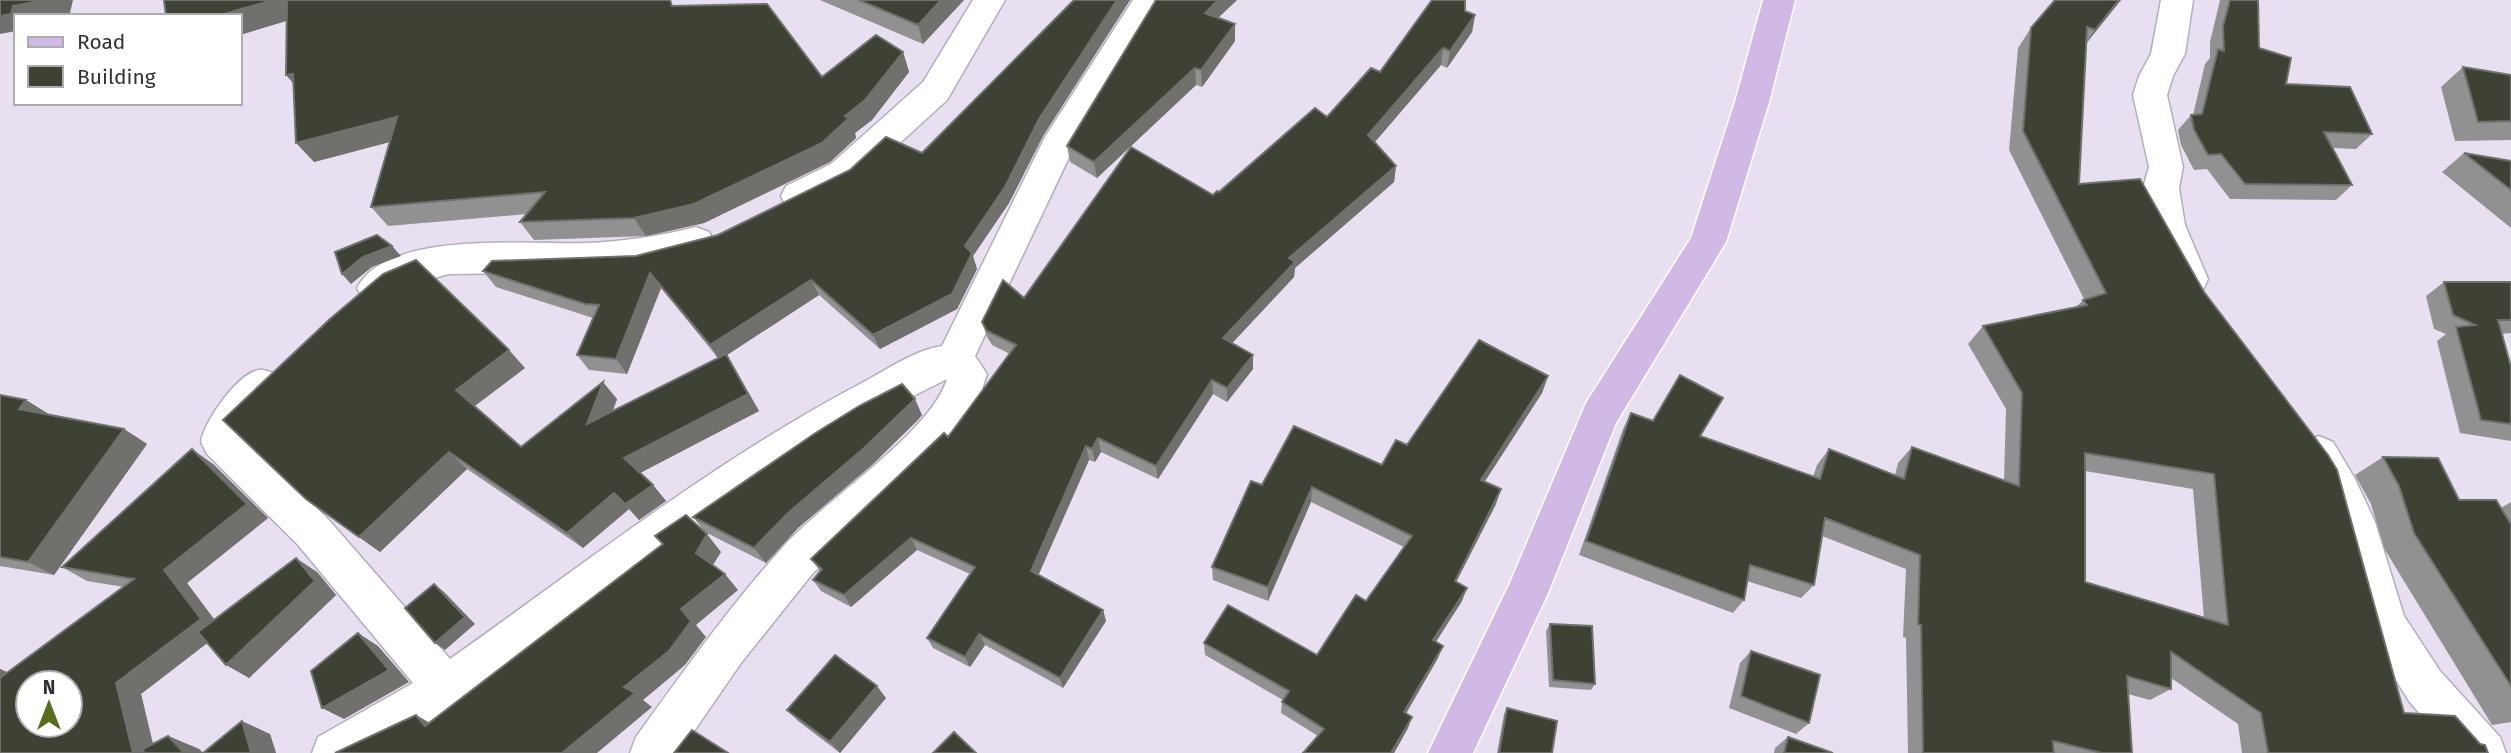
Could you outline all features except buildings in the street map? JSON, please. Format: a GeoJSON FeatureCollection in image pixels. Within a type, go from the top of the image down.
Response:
{"type":"FeatureCollection","features":[{"type":"Feature","properties":{"kind":"main road"},"geometry":{"type":"LineString","coordinates":[[1450,753],[1527,593],[1600,415],[1708,243],[1752,102],[1779,0]]}},
{"type":"Feature","properties":{"kind":"street"},"geometry":{"type":"LineString","coordinates":[[772,209],[843,174],[935,92],[989,0]]}},
{"type":"Feature","properties":{"kind":"street"},"geometry":{"type":"LineString","coordinates":[[953,362],[1057,146],[1122,40],[1150,0]]}},
{"type":"Feature","properties":{"kind":"street"},"geometry":{"type":"LineString","coordinates":[[2177,0],[2168,54],[2156,76],[2150,95],[2166,167],[2161,188],[2167,225],[2181,261],[2208,306]]}},
{"type":"Feature","properties":{"kind":"street"},"geometry":{"type":"LineString","coordinates":[[345,314],[387,280],[432,261],[646,254],[713,238],[725,232]]}},
{"type":"Feature","properties":{"kind":"street"},"geometry":{"type":"LineString","coordinates":[[334,753],[446,688],[732,483],[852,408],[939,362],[953,362],[963,367],[968,374],[960,402],[924,444],[799,559],[726,648],[652,753]]}},
{"type":"Feature","properties":{"kind":"street"},"geometry":{"type":"LineString","coordinates":[[285,365],[266,381],[226,427],[220,435],[221,442],[313,532],[446,688]]}},
{"type":"Feature","properties":{"kind":"street"},"geometry":{"type":"LineString","coordinates":[[2297,422],[2341,491],[2357,531],[2379,608],[2399,650],[2424,687],[2484,753]]}}]}
